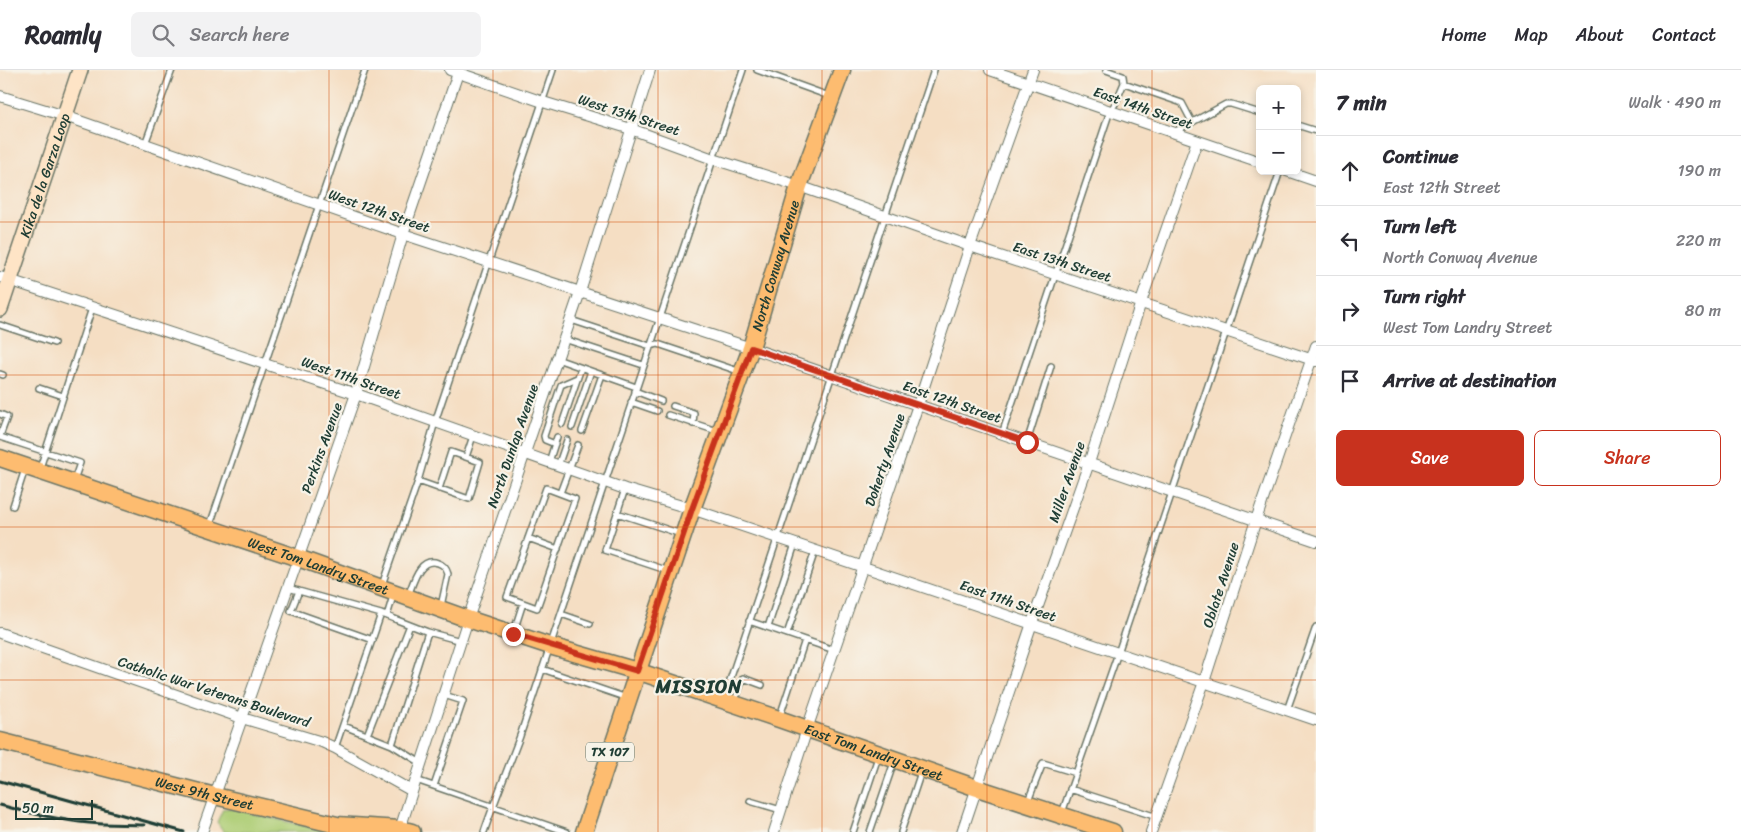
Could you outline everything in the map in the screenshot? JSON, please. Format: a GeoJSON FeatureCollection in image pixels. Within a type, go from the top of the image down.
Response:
{"type":"FeatureCollection","features":[{"type":"Feature","properties":{"kind":"main road","name":"North Conway Avenue"},"geometry":{"type":"LineString","coordinates":[[584,832],[670,572],[751,348],[800,186],[842,70]]}},
{"type":"Feature","properties":{"kind":"main road","name":"West Tom Landry Street"},"geometry":{"type":"LineString","coordinates":[[0,458],[298,558],[468,619],[550,646],[637,671]]}},
{"type":"Feature","properties":{"kind":"main road","name":"East Tom Landry Street"},"geometry":{"type":"LineString","coordinates":[[637,671],[779,718],[1070,820],[1113,832]]}},
{"type":"Feature","properties":{"kind":"main road","name":"West 9th Street"},"geometry":{"type":"LineString","coordinates":[[0,741],[337,825],[406,831]]}},
{"type":"Feature","properties":{"kind":"street","name":"Kika de la Garza Loop"},"geometry":{"type":"LineString","coordinates":[[0,309],[5,278],[80,70]]}},
{"type":"Feature","properties":{"kind":"street","name":"North Dunlap Avenue"},"geometry":{"type":"LineString","coordinates":[[406,831],[412,791],[468,619],[580,292],[650,70]]}},
{"type":"Feature","properties":{"kind":"street","name":"East 14th Street"},"geometry":{"type":"LineString","coordinates":[[990,70],[1256,161]]}},
{"type":"Feature","properties":{"kind":"street","name":"Doherty Avenue"},"geometry":{"type":"LineString","coordinates":[[774,832],[970,246],[1033,70]]}},
{"type":"Feature","properties":{"kind":"street","name":"West 13th Street"},"geometry":{"type":"LineString","coordinates":[[456,71],[543,102],[631,129],[800,186]]}},
{"type":"Feature","properties":{"kind":"street","name":"Perkins Avenue"},"geometry":{"type":"LineString","coordinates":[[202,832],[356,394],[403,234],[456,71]]}},
{"type":"Feature","properties":{"kind":"street","name":"West 12th Street"},"geometry":{"type":"LineString","coordinates":[[0,96],[65,116],[403,234],[751,348]]}},
{"type":"Feature","properties":{"kind":"street","name":"Miller Avenue"},"geometry":{"type":"LineString","coordinates":[[962,832],[1197,141]]}},
{"type":"Feature","properties":{"kind":"street"},"geometry":{"type":"LineString","coordinates":[[1299,175],[1316,181]]}},
{"type":"Feature","properties":{"kind":"street","name":"East 13th Street"},"geometry":{"type":"LineString","coordinates":[[800,186],[970,246],[1314,360]]}},
{"type":"Feature","properties":{"kind":"street","name":"West 11th Street"},"geometry":{"type":"LineString","coordinates":[[5,278],[356,394],[625,489],[692,509]]}},
{"type":"Feature","properties":{"kind":"street","name":"Oblate Avenue"},"geometry":{"type":"LineString","coordinates":[[1151,832],[1204,682],[1256,520],[1314,360],[1316,346]]}},
{"type":"Feature","properties":{"kind":"street","name":"East 12th Street"},"geometry":{"type":"LineString","coordinates":[[751,348],[1316,540]]}},
{"type":"Feature","properties":{"kind":"street","name":"East 11th Street"},"geometry":{"type":"LineString","coordinates":[[692,509],[1316,720]]}},
{"type":"Feature","properties":{"kind":"street","name":"Catholic War Veterans Boulevard"},"geometry":{"type":"LineString","coordinates":[[0,633],[242,718],[322,742],[412,791]]}},
{"type":"Feature","properties":{"kind":"lane"},"geometry":{"type":"LineString","coordinates":[[145,144],[172,70]]}},
{"type":"Feature","properties":{"kind":"lane"},"geometry":{"type":"LineString","coordinates":[[209,528],[365,70]]}},
{"type":"Feature","properties":{"kind":"lane"},"geometry":{"type":"LineString","coordinates":[[335,748],[373,640],[394,593],[418,481],[553,70]]}},
{"type":"Feature","properties":{"kind":"lane"},"geometry":{"type":"LineString","coordinates":[[484,832],[492,806],[504,782],[743,70]]}},
{"type":"Feature","properties":{"kind":"lane"},"geometry":{"type":"LineString","coordinates":[[757,70],[832,97]]}},
{"type":"Feature","properties":{"kind":"lane"},"geometry":{"type":"LineString","coordinates":[[728,702],[749,621],[776,538],[934,70]]}},
{"type":"Feature","properties":{"kind":"lane"},"geometry":{"type":"LineString","coordinates":[[1002,434],[1110,111],[1124,83],[1123,76],[1106,70]]}},
{"type":"Feature","properties":{"kind":"lane"},"geometry":{"type":"LineString","coordinates":[[1124,83],[1182,103],[1192,122]]}},
{"type":"Feature","properties":{"kind":"lane"},"geometry":{"type":"LineString","coordinates":[[1173,133],[1226,104],[1256,112]]}},
{"type":"Feature","properties":{"kind":"lane"},"geometry":{"type":"LineString","coordinates":[[1301,126],[1316,131]]}},
{"type":"Feature","properties":{"kind":"lane"},"geometry":{"type":"LineString","coordinates":[[1070,820],[1070,789],[1118,653],[1279,175]]}},
{"type":"Feature","properties":{"kind":"lane"},"geometry":{"type":"LineString","coordinates":[[12,506],[32,469],[45,451],[92,307]]}},
{"type":"Feature","properties":{"kind":"lane"},"geometry":{"type":"LineString","coordinates":[[570,319],[650,346],[658,344],[742,373]]}},
{"type":"Feature","properties":{"kind":"lane"},"geometry":{"type":"LineString","coordinates":[[0,325],[54,343]]}},
{"type":"Feature","properties":{"kind":"lane"},"geometry":{"type":"LineString","coordinates":[[564,339],[643,365]]}},
{"type":"Feature","properties":{"kind":"lane"},"geometry":{"type":"LineString","coordinates":[[557,359],[602,375],[661,401]]}},
{"type":"Feature","properties":{"kind":"lane"},"geometry":{"type":"LineString","coordinates":[[1027,442],[1051,366]]}},
{"type":"Feature","properties":{"kind":"lane"},"geometry":{"type":"LineString","coordinates":[[562,424],[581,368]]}},
{"type":"Feature","properties":{"kind":"lane"},"geometry":{"type":"LineString","coordinates":[[572,427],[592,371]]}},
{"type":"Feature","properties":{"kind":"lane"},"geometry":{"type":"LineString","coordinates":[[582,431],[602,375]]}},
{"type":"Feature","properties":{"kind":"lane"},"geometry":{"type":"LineString","coordinates":[[555,444],[545,440],[544,436],[561,385],[578,378]]}},
{"type":"Feature","properties":{"kind":"lane"},"geometry":{"type":"LineString","coordinates":[[39,388],[63,396]]}},
{"type":"Feature","properties":{"kind":"lane"},"geometry":{"type":"LineString","coordinates":[[631,402],[657,411]]}},
{"type":"Feature","properties":{"kind":"lane"},"geometry":{"type":"LineString","coordinates":[[673,406],[694,413],[693,424]]}},
{"type":"Feature","properties":{"kind":"lane"},"geometry":{"type":"LineString","coordinates":[[0,414],[7,417],[0,436],[80,463],[73,482]]}},
{"type":"Feature","properties":{"kind":"lane"},"geometry":{"type":"LineString","coordinates":[[668,416],[720,432]]}},
{"type":"Feature","properties":{"kind":"lane"},"geometry":{"type":"LineString","coordinates":[[466,457],[473,436]]}},
{"type":"Feature","properties":{"kind":"lane"},"geometry":{"type":"LineString","coordinates":[[553,464],[557,437]]}},
{"type":"Feature","properties":{"kind":"lane"},"geometry":{"type":"LineString","coordinates":[[553,464],[567,440]]}},
{"type":"Feature","properties":{"kind":"lane"},"geometry":{"type":"LineString","coordinates":[[560,493],[578,444]]}},
{"type":"Feature","properties":{"kind":"lane"},"geometry":{"type":"LineString","coordinates":[[418,481],[468,499],[480,462],[451,452],[439,488]]}},
{"type":"Feature","properties":{"kind":"lane"},"geometry":{"type":"LineString","coordinates":[[546,488],[560,493],[575,499],[538,608],[507,597],[546,488]]}},
{"type":"Feature","properties":{"kind":"lane"},"geometry":{"type":"LineString","coordinates":[[625,489],[605,550],[670,572]]}},
{"type":"Feature","properties":{"kind":"lane"},"geometry":{"type":"LineString","coordinates":[[617,513],[683,535]]}},
{"type":"Feature","properties":{"kind":"lane"},"geometry":{"type":"LineString","coordinates":[[528,538],[558,549]]}},
{"type":"Feature","properties":{"kind":"lane"},"geometry":{"type":"LineString","coordinates":[[768,627],[796,544]]}},
{"type":"Feature","properties":{"kind":"lane"},"geometry":{"type":"LineString","coordinates":[[787,634],[816,551]]}},
{"type":"Feature","properties":{"kind":"lane"},"geometry":{"type":"LineString","coordinates":[[394,593],[421,567],[429,562],[438,563],[446,569],[448,574],[440,609]]}},
{"type":"Feature","properties":{"kind":"lane"},"geometry":{"type":"LineString","coordinates":[[287,588],[384,615],[428,632],[461,641]]}},
{"type":"Feature","properties":{"kind":"lane"},"geometry":{"type":"LineString","coordinates":[[299,591],[291,612],[373,640]]}},
{"type":"Feature","properties":{"kind":"lane"},"geometry":{"type":"LineString","coordinates":[[513,634],[524,603]]}},
{"type":"Feature","properties":{"kind":"lane"},"geometry":{"type":"LineString","coordinates":[[561,614],[590,624]]}},
{"type":"Feature","properties":{"kind":"lane"},"geometry":{"type":"LineString","coordinates":[[749,621],[835,650]]}},
{"type":"Feature","properties":{"kind":"lane"},"geometry":{"type":"LineString","coordinates":[[367,735],[410,625]]}},
{"type":"Feature","properties":{"kind":"lane"},"geometry":{"type":"LineString","coordinates":[[1287,710],[1316,627]]}},
{"type":"Feature","properties":{"kind":"lane"},"geometry":{"type":"LineString","coordinates":[[392,744],[428,632]]}},
{"type":"Feature","properties":{"kind":"lane"},"geometry":{"type":"LineString","coordinates":[[779,718],[805,640]]}},
{"type":"Feature","properties":{"kind":"lane"},"geometry":{"type":"LineString","coordinates":[[542,669],[628,698]]}},
{"type":"Feature","properties":{"kind":"lane"},"geometry":{"type":"LineString","coordinates":[[728,702],[743,678],[762,685]]}},
{"type":"Feature","properties":{"kind":"lane"},"geometry":{"type":"LineString","coordinates":[[434,786],[463,701],[444,694]]}},
{"type":"Feature","properties":{"kind":"lane"},"geometry":{"type":"LineString","coordinates":[[344,726],[392,744],[421,763]]}},
{"type":"Feature","properties":{"kind":"lane"},"geometry":{"type":"LineString","coordinates":[[853,832],[887,757]]}},
{"type":"Feature","properties":{"kind":"lane"},"geometry":{"type":"LineString","coordinates":[[870,832],[887,757]]}},
{"type":"Feature","properties":{"kind":"lane"},"geometry":{"type":"LineString","coordinates":[[1027,804],[1043,763],[1076,773]]}},
{"type":"Feature","properties":{"kind":"lane"},"geometry":{"type":"LineString","coordinates":[[901,832],[922,769]]}},
{"type":"Feature","properties":{"kind":"lane"},"geometry":{"type":"LineString","coordinates":[[416,780],[567,832]]}},
{"type":"Feature","properties":{"kind":"lane"},"geometry":{"type":"LineString","coordinates":[[1070,789],[1156,817]]}},
{"type":"Feature","properties":{"kind":"lane"},"geometry":{"type":"LineString","coordinates":[[750,801],[782,810]]}},
{"type":"Feature","properties":{"kind":"green space"},"geometry":{"type":"Polygon","coordinates":[[[229,808],[330,832],[224,832],[217,822],[223,809],[229,808]]]}},
{"type":"Feature","properties":{"kind":"railway"},"geometry":{"type":"LineString","coordinates":[[0,781],[184,832]]}},
{"type":"Feature","properties":{"kind":"railway"},"geometry":{"type":"LineString","coordinates":[[0,805],[78,822],[144,825]]}},
{"type":"Feature","properties":{"kind":"district","name":"MISSION"},"geometry":{"type":"Point","coordinates":[699,686]}},
{"type":"Feature","properties":{"kind":"route"},"geometry":{"type":"LineString","coordinates":[[513,634],[637,671],[692,509],[751,348],[1027,442]]}}]}
